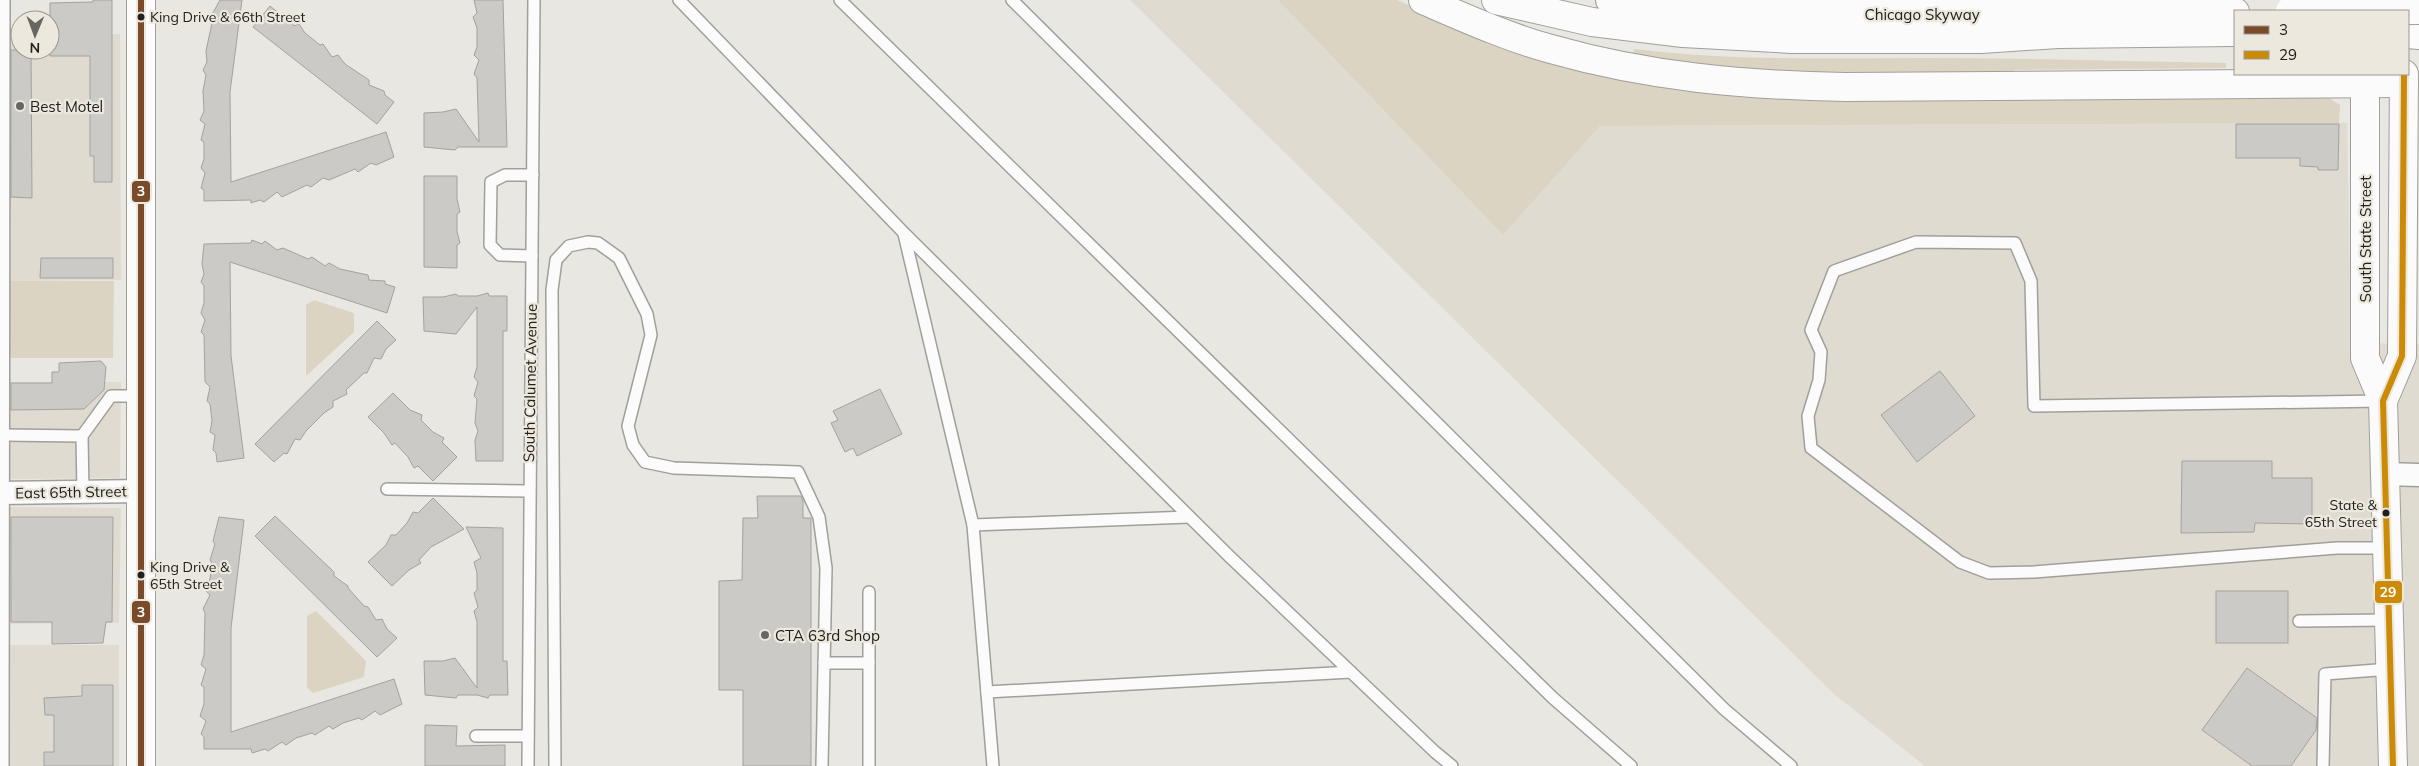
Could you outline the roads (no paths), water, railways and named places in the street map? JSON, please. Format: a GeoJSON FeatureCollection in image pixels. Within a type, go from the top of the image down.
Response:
{"type":"FeatureCollection","features":[{"type":"Feature","properties":{"kind":"main road"},"geometry":{"type":"LineString","coordinates":[[141,0],[142,766]]}},
{"type":"Feature","properties":{"kind":"main road"},"geometry":{"type":"LineString","coordinates":[[1423,0],[1487,27],[1551,49],[1621,66],[1697,80],[1774,86],[1845,87],[2365,78],[2409,75]]}},
{"type":"Feature","properties":{"kind":"main road","name":"Chicago Skyway"},"geometry":{"type":"LineString","coordinates":[[1496,0],[1592,22],[1682,33],[1792,38],[1982,39],[2058,47],[2234,32]]}},
{"type":"Feature","properties":{"kind":"main road","name":"Chicago Skyway"},"geometry":{"type":"LineString","coordinates":[[1610,0],[1722,12],[1815,14],[2234,32]]}},
{"type":"Feature","properties":{"kind":"main road","name":"South State Street"},"geometry":{"type":"LineString","coordinates":[[2383,401],[2402,356],[2409,75]]}},
{"type":"Feature","properties":{"kind":"main road","name":"South State Street"},"geometry":{"type":"LineString","coordinates":[[2365,78],[2366,358],[2383,401],[2393,766]]}},
{"type":"Feature","properties":{"kind":"street"},"geometry":{"type":"LineString","coordinates":[[2385,474],[2419,475]]}},
{"type":"Feature","properties":{"kind":"street","name":"East 65th Street"},"geometry":{"type":"LineString","coordinates":[[2,492],[141,491]]}},
{"type":"Feature","properties":{"kind":"lane"},"geometry":{"type":"LineString","coordinates":[[3,766],[4,0]]}},
{"type":"Feature","properties":{"kind":"lane","name":"South Calumet Avenue"},"geometry":{"type":"LineString","coordinates":[[528,766],[534,0]]}},
{"type":"Feature","properties":{"kind":"lane"},"geometry":{"type":"LineString","coordinates":[[679,0],[904,233],[1189,517],[1452,766]]}},
{"type":"Feature","properties":{"kind":"lane"},"geometry":{"type":"LineString","coordinates":[[840,0],[1532,678],[1631,766]]}},
{"type":"Feature","properties":{"kind":"lane"},"geometry":{"type":"LineString","coordinates":[[1012,0],[1724,709],[1791,766]]}},
{"type":"Feature","properties":{"kind":"lane"},"geometry":{"type":"LineString","coordinates":[[532,175],[504,175],[491,182],[490,245],[500,255],[532,256]]}},
{"type":"Feature","properties":{"kind":"lane"},"geometry":{"type":"LineString","coordinates":[[904,233],[973,525],[993,766]]}},
{"type":"Feature","properties":{"kind":"lane"},"geometry":{"type":"LineString","coordinates":[[555,766],[552,290],[556,260],[569,246],[588,242],[598,243],[619,258],[647,314],[651,335],[628,426],[633,445],[645,462],[674,468],[798,472],[819,517],[826,568],[822,766]]}},
{"type":"Feature","properties":{"kind":"lane"},"geometry":{"type":"LineString","coordinates":[[2383,401],[2034,406],[2030,281],[2015,243],[1916,242],[1834,271],[1810,330],[1821,352],[1819,380],[1808,416],[1811,448],[1960,562],[1989,573],[2034,572],[2337,548],[2387,548]]}},
{"type":"Feature","properties":{"kind":"lane"},"geometry":{"type":"LineString","coordinates":[[82,492],[82,436],[111,396],[141,396]]}},
{"type":"Feature","properties":{"kind":"lane"},"geometry":{"type":"LineString","coordinates":[[3,435],[82,436]]}},
{"type":"Feature","properties":{"kind":"lane"},"geometry":{"type":"LineString","coordinates":[[387,489],[529,491]]}},
{"type":"Feature","properties":{"kind":"lane"},"geometry":{"type":"LineString","coordinates":[[973,525],[1189,517]]}},
{"type":"Feature","properties":{"kind":"lane"},"geometry":{"type":"LineString","coordinates":[[869,592],[869,766]]}},
{"type":"Feature","properties":{"kind":"lane"},"geometry":{"type":"LineString","coordinates":[[2299,621],[2389,620]]}},
{"type":"Feature","properties":{"kind":"lane"},"geometry":{"type":"LineString","coordinates":[[824,663],[869,663]]}},
{"type":"Feature","properties":{"kind":"lane"},"geometry":{"type":"LineString","coordinates":[[2324,766],[2324,674],[2390,669]]}},
{"type":"Feature","properties":{"kind":"lane"},"geometry":{"type":"LineString","coordinates":[[987,692],[1351,672]]}},
{"type":"Feature","properties":{"kind":"lane"},"geometry":{"type":"LineString","coordinates":[[476,736],[528,736]]}},
{"type":"Feature","properties":{"kind":"place","name":"King Drive & 66th Street"},"geometry":{"type":"Point","coordinates":[141,17]}},
{"type":"Feature","properties":{"kind":"place","name":"Best Motel"},"geometry":{"type":"Point","coordinates":[20,106]}},
{"type":"Feature","properties":{"kind":"place","name":"State & 65th Street"},"geometry":{"type":"Point","coordinates":[2386,513]}},
{"type":"Feature","properties":{"kind":"place","name":"King Drive & 65th Street"},"geometry":{"type":"Point","coordinates":[141,575]}},
{"type":"Feature","properties":{"kind":"place","name":"CTA 63rd Shop"},"geometry":{"type":"Point","coordinates":[765,635]}}]}
